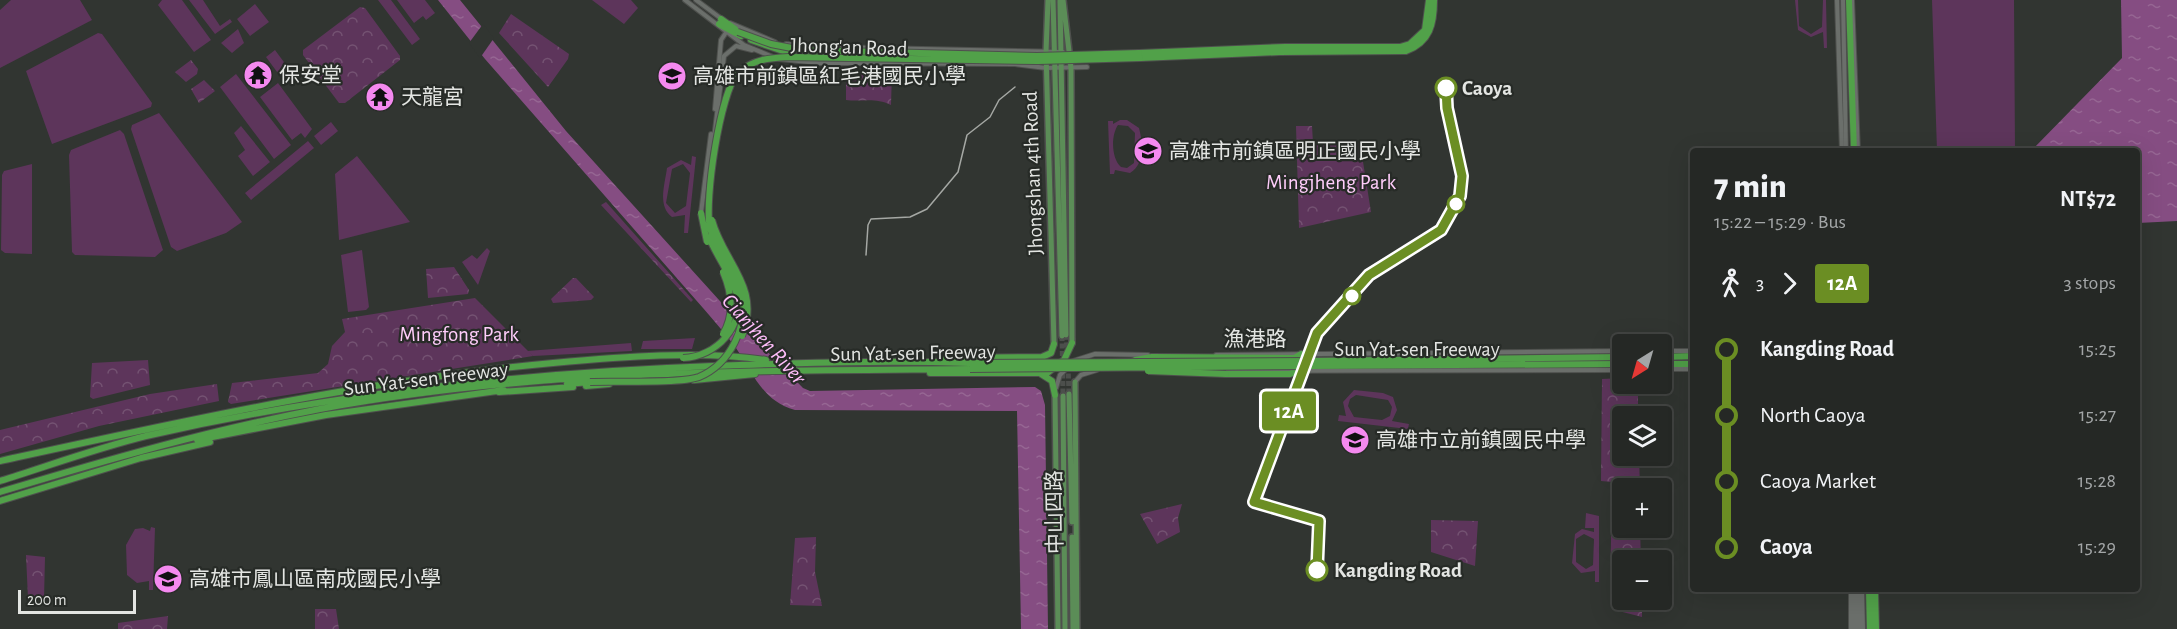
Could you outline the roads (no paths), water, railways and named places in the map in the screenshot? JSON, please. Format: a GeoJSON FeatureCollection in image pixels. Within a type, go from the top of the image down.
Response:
{"type":"FeatureCollection","features":[{"type":"Feature","properties":{"kind":"highway"},"geometry":{"type":"LineString","coordinates":[[1140,56],[1285,47],[1406,46],[1418,38],[1426,27],[1429,0]]}},
{"type":"Feature","properties":{"kind":"highway"},"geometry":{"type":"LineString","coordinates":[[697,378],[710,370],[726,355],[736,341],[741,325],[743,302],[739,287],[712,236],[708,214],[724,101],[740,72],[759,60],[789,57],[1013,58],[1406,51],[1418,46],[1430,32],[1434,0]]}},
{"type":"Feature","properties":{"kind":"highway"},"geometry":{"type":"LineString","coordinates":[[1847,0],[1848,148]]}},
{"type":"Feature","properties":{"kind":"highway"},"geometry":{"type":"LineString","coordinates":[[720,21],[737,33],[771,44],[802,50],[1013,58]]}},
{"type":"Feature","properties":{"kind":"highway"},"geometry":{"type":"LineString","coordinates":[[429,378],[522,369],[688,358],[707,354],[721,343],[732,328],[736,315],[735,291],[712,245],[704,218],[720,101],[725,87],[738,69],[756,57],[775,54],[1013,58]]}},
{"type":"Feature","properties":{"kind":"highway"},"geometry":{"type":"LineString","coordinates":[[688,358],[708,350],[721,338],[731,314],[730,292],[709,246],[701,213]]}},
{"type":"Feature","properties":{"kind":"highway"},"geometry":{"type":"LineString","coordinates":[[164,444],[212,438],[326,415],[498,390],[548,385],[697,378],[718,368],[732,354],[744,332],[747,315],[741,278],[720,242],[712,220]]}},
{"type":"Feature","properties":{"kind":"highway"},"geometry":{"type":"LineString","coordinates":[[892,370],[942,374],[1040,374],[1057,367],[1064,360],[1072,343]]}},
{"type":"Feature","properties":{"kind":"highway"},"geometry":{"type":"LineString","coordinates":[[886,360],[1042,357],[1051,353],[1054,344]]}},
{"type":"Feature","properties":{"kind":"highway"},"geometry":{"type":"LineString","coordinates":[[1126,365],[1152,357],[1294,358],[1301,354]]}},
{"type":"Feature","properties":{"kind":"highway"},"geometry":{"type":"LineString","coordinates":[[1672,357],[1690,356]]}},
{"type":"Feature","properties":{"kind":"highway"},"geometry":{"type":"LineString","coordinates":[[0,461],[315,396],[429,378],[569,361],[629,357],[737,357],[778,362]]}},
{"type":"Feature","properties":{"kind":"highway","name":"Sun Yat-sen Freeway"},"geometry":{"type":"LineString","coordinates":[[1126,365],[1612,357]]}},
{"type":"Feature","properties":{"kind":"highway","name":"Sun Yat-sen Freeway"},"geometry":{"type":"LineString","coordinates":[[0,481],[171,431],[318,403],[446,384],[578,371],[778,362],[886,360],[969,366]]}},
{"type":"Feature","properties":{"kind":"highway","name":"Sun Yat-sen Freeway"},"geometry":{"type":"LineString","coordinates":[[0,492],[164,444],[321,409],[446,391],[568,379],[723,371],[892,370],[969,366],[1612,364]]}},
{"type":"Feature","properties":{"kind":"highway"},"geometry":{"type":"LineString","coordinates":[[1672,364],[1690,364]]}},
{"type":"Feature","properties":{"kind":"highway"},"geometry":{"type":"LineString","coordinates":[[1126,365],[1158,373],[1290,374],[1298,370]]}},
{"type":"Feature","properties":{"kind":"highway"},"geometry":{"type":"LineString","coordinates":[[481,393],[750,375],[776,371]]}},
{"type":"Feature","properties":{"kind":"highway"},"geometry":{"type":"LineString","coordinates":[[1040,374],[1052,381],[1055,395]]}},
{"type":"Feature","properties":{"kind":"highway"},"geometry":{"type":"LineString","coordinates":[[171,431],[191,423],[315,396]]}},
{"type":"Feature","properties":{"kind":"highway"},"geometry":{"type":"LineString","coordinates":[[0,501],[141,458],[326,415]]}},
{"type":"Feature","properties":{"kind":"highway"},"geometry":{"type":"LineString","coordinates":[[1869,592],[1870,629]]}},
{"type":"Feature","properties":{"kind":"highway"},"geometry":{"type":"LineString","coordinates":[[1875,592],[1876,629]]}},
{"type":"Feature","properties":{"kind":"main road","name":"Jhongshan 4th Road"},"geometry":{"type":"LineString","coordinates":[[1051,0],[1055,68]]}},
{"type":"Feature","properties":{"kind":"main road","name":"Jhongshan 4th Road"},"geometry":{"type":"LineString","coordinates":[[1051,0],[1046,68],[1054,344]]}},
{"type":"Feature","properties":{"kind":"main road","name":"Jhongshan 4th Road"},"geometry":{"type":"LineString","coordinates":[[1061,0],[1062,68]]}},
{"type":"Feature","properties":{"kind":"main road","name":"Jhongshan 4th Road"},"geometry":{"type":"LineString","coordinates":[[1061,0],[1071,68],[1072,343]]}},
{"type":"Feature","properties":{"kind":"main road"},"geometry":{"type":"LineString","coordinates":[[1055,68],[1064,335],[1062,68]]}},
{"type":"Feature","properties":{"kind":"main road"},"geometry":{"type":"LineString","coordinates":[[1075,382],[1075,629]]}},
{"type":"Feature","properties":{"kind":"main road"},"geometry":{"type":"LineString","coordinates":[[1055,395],[1058,629]]}},
{"type":"Feature","properties":{"kind":"main road","name":"中山四路"},"geometry":{"type":"LineString","coordinates":[[1065,629],[1066,395],[1075,629]]}},
{"type":"Feature","properties":{"kind":"street"},"geometry":{"type":"LineString","coordinates":[[685,0],[720,21]]}},
{"type":"Feature","properties":{"kind":"street"},"geometry":{"type":"LineString","coordinates":[[696,0],[720,21]]}},
{"type":"Feature","properties":{"kind":"street"},"geometry":{"type":"LineString","coordinates":[[1836,0],[1848,148]]}},
{"type":"Feature","properties":{"kind":"street"},"geometry":{"type":"LineString","coordinates":[[701,213],[721,40],[729,27]]}},
{"type":"Feature","properties":{"kind":"street","name":"Jhong'an Road"},"geometry":{"type":"LineString","coordinates":[[729,27],[775,42],[795,45],[1070,52]]}},
{"type":"Feature","properties":{"kind":"street","name":"Jhong'an Road"},"geometry":{"type":"LineString","coordinates":[[729,27],[758,52],[789,62],[994,63]]}},
{"type":"Feature","properties":{"kind":"street"},"geometry":{"type":"LineString","coordinates":[[712,220],[711,162],[724,56],[736,46],[758,52]]}},
{"type":"Feature","properties":{"kind":"street","name":"Jhong'an Road"},"geometry":{"type":"LineString","coordinates":[[845,53],[974,55],[995,51]]}},
{"type":"Feature","properties":{"kind":"street"},"geometry":{"type":"LineString","coordinates":[[1070,52],[1087,68],[1071,68]]}},
{"type":"Feature","properties":{"kind":"street","name":"Jhong'an Road"},"geometry":{"type":"LineString","coordinates":[[845,59],[994,63],[1071,68]]}},
{"type":"Feature","properties":{"kind":"street","name":"漁港路"},"geometry":{"type":"LineString","coordinates":[[1055,395],[1060,375],[1074,361],[1087,356],[1612,351]]}},
{"type":"Feature","properties":{"kind":"street"},"geometry":{"type":"LineString","coordinates":[[1672,351],[1690,351]]}},
{"type":"Feature","properties":{"kind":"street"},"geometry":{"type":"LineString","coordinates":[[1672,369],[1690,369]]}},
{"type":"Feature","properties":{"kind":"street","name":"漁港路"},"geometry":{"type":"LineString","coordinates":[[1075,382],[1076,378],[1096,370],[1612,370]]}},
{"type":"Feature","properties":{"kind":"street"},"geometry":{"type":"LineString","coordinates":[[1856,592],[1857,629]]}},
{"type":"Feature","properties":{"kind":"street"},"geometry":{"type":"LineString","coordinates":[[1856,592],[1857,629]]}},
{"type":"Feature","properties":{"kind":"water","name":"Cianjhen River"},"geometry":{"type":"Polygon","coordinates":[[[438,0],[460,0],[566,131],[748,332],[803,388],[810,391],[1035,387],[1041,391],[1045,405],[1048,629],[1021,629],[1017,411],[795,410],[774,400],[760,385],[720,328],[485,59],[438,0]]]}},
{"type":"Feature","properties":{"kind":"water"},"geometry":{"type":"Polygon","coordinates":[[[2121,0],[2177,0],[2177,221],[2140,223],[2140,148],[2034,148],[2122,58],[2121,0]]]}},
{"type":"Feature","properties":{"kind":"tunnel"},"geometry":{"type":"LineString","coordinates":[[1066,335],[1067,354]]}},
{"type":"Feature","properties":{"kind":"tunnel"},"geometry":{"type":"LineString","coordinates":[[1062,336],[1063,396]]}},
{"type":"Feature","properties":{"kind":"tunnel"},"geometry":{"type":"LineString","coordinates":[[1068,366],[1069,394]]}},
{"type":"Feature","properties":{"kind":"tram line"},"geometry":{"type":"LineString","coordinates":[[866,255],[868,225],[871,219],[910,217],[927,209],[958,172],[967,135],[990,117],[999,100],[1015,87]]}},
{"type":"Feature","properties":{"kind":"place","name":"保安堂"},"geometry":{"type":"Point","coordinates":[258,75]}},
{"type":"Feature","properties":{"kind":"place","name":"高雄市前鎮區紅毛港國民小學"},"geometry":{"type":"Point","coordinates":[672,76]}},
{"type":"Feature","properties":{"kind":"place","name":"Caoya"},"geometry":{"type":"Point","coordinates":[1446,88]}},
{"type":"Feature","properties":{"kind":"place","name":"天龍宮"},"geometry":{"type":"Point","coordinates":[380,97]}},
{"type":"Feature","properties":{"kind":"place","name":"高雄市前鎮區明正國民小學"},"geometry":{"type":"Point","coordinates":[1148,151]}},
{"type":"Feature","properties":{"kind":"place","name":"高雄市立前鎮國民中學"},"geometry":{"type":"Point","coordinates":[1355,440]}},
{"type":"Feature","properties":{"kind":"place","name":"Kangding Road"},"geometry":{"type":"Point","coordinates":[1317,570]}},
{"type":"Feature","properties":{"kind":"place","name":"高雄市鳳山區南成國民小學"},"geometry":{"type":"Point","coordinates":[168,579]}},
{"type":"Feature","properties":{"kind":"park label","name":"Mingjheng Park"},"geometry":{"type":"Point","coordinates":[1331,182]}},
{"type":"Feature","properties":{"kind":"park label","name":"Mingfong Park"},"geometry":{"type":"Point","coordinates":[459,334]}}]}
